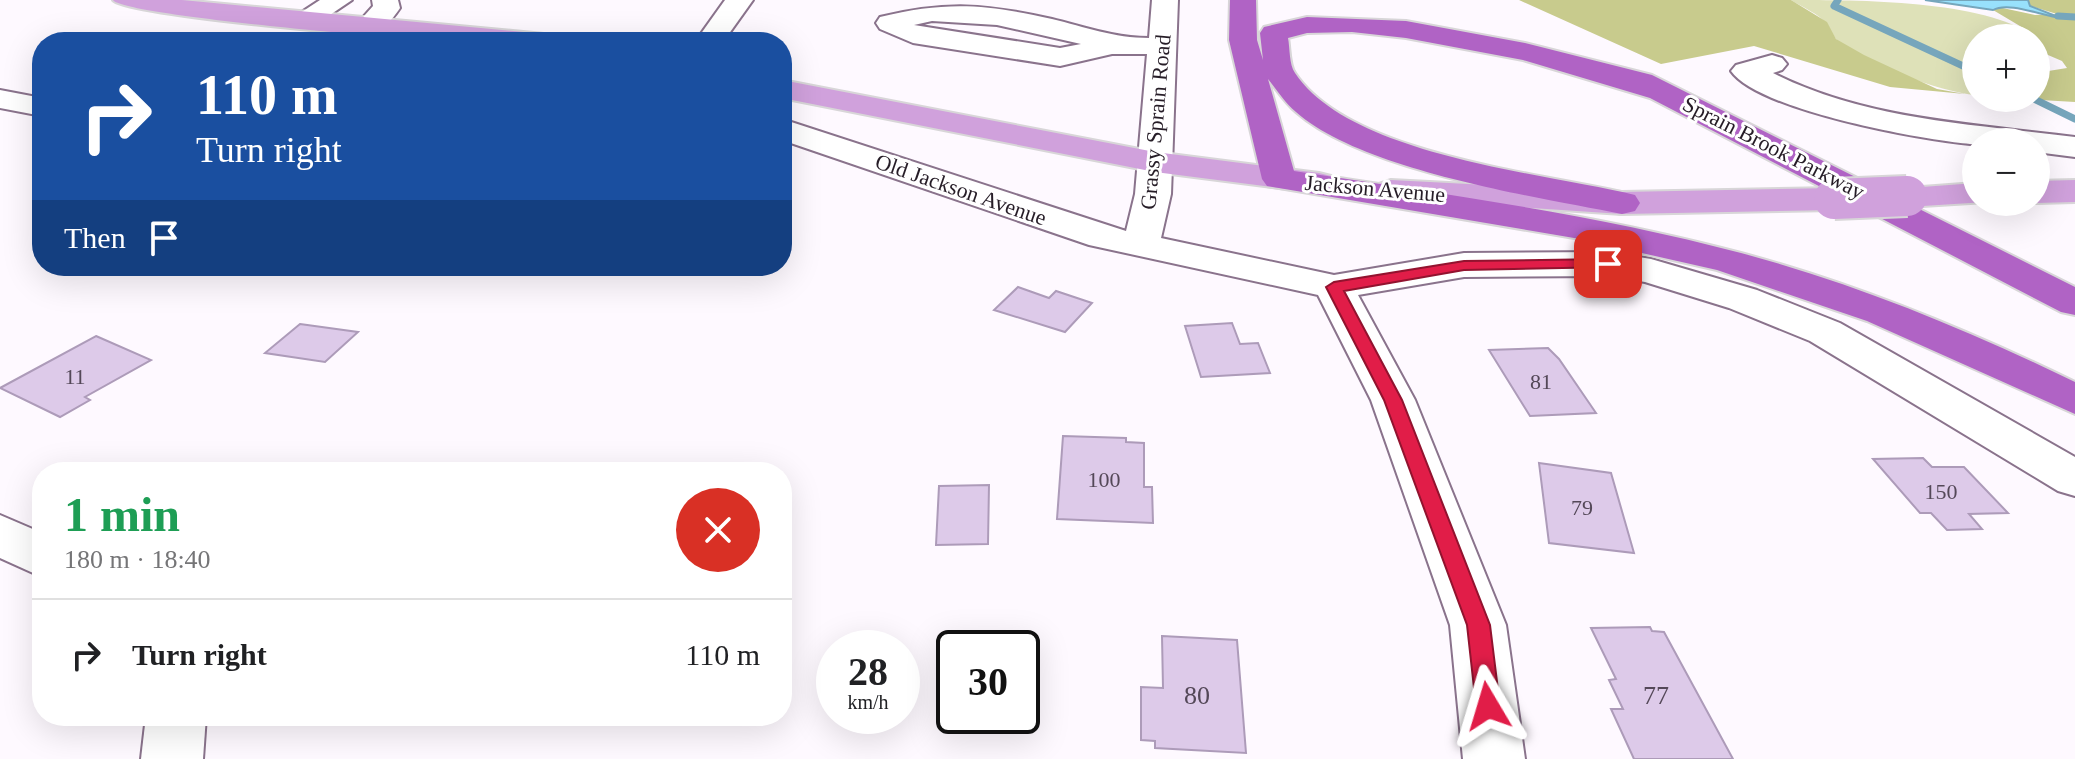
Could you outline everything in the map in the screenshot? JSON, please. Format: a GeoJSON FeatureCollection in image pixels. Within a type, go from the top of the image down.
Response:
{"type":"FeatureCollection","features":[{"type":"Feature","properties":{"kind":"highway"},"geometry":{"type":"LineString","coordinates":[[1243,0],[1243,40],[1279,179],[1576,227],[1725,261],[1911,324],[2075,400]]}},
{"type":"Feature","properties":{"kind":"highway"},"geometry":{"type":"LineString","coordinates":[[1622,203],[1434,162],[1375,144],[1341,128],[1312,110],[1291,90],[1274,60],[1274,33],[1299,13],[1330,6],[1368,3],[1414,6],[1486,23],[1666,93]]}},
{"type":"Feature","properties":{"kind":"highway","name":"Sprain Brook Parkway"},"geometry":{"type":"LineString","coordinates":[[1510,19],[1666,93],[2075,303]]}},
{"type":"Feature","properties":{"kind":"main road"},"geometry":{"type":"LineString","coordinates":[[126,0],[305,19],[389,7],[500,32]]}},
{"type":"Feature","properties":{"kind":"main road","name":"Jackson Avenue"},"geometry":{"type":"LineString","coordinates":[[792,91],[1155,162],[1396,192],[1622,203],[1962,194]]}},
{"type":"Feature","properties":{"kind":"main road"},"geometry":{"type":"LineString","coordinates":[[2050,192],[2075,191]]}},
{"type":"Feature","properties":{"kind":"street"},"geometry":{"type":"LineString","coordinates":[[305,19],[339,0]]}},
{"type":"Feature","properties":{"kind":"street"},"geometry":{"type":"LineString","coordinates":[[715,32],[740,0]]}},
{"type":"Feature","properties":{"kind":"street","name":"Grassy Sprain Road"},"geometry":{"type":"LineString","coordinates":[[1141,244],[1153,194],[1165,0]]}},
{"type":"Feature","properties":{"kind":"street"},"geometry":{"type":"LineString","coordinates":[[1112,46],[1089,35],[1005,19],[932,13],[890,23],[913,35],[1060,57],[1112,46],[1162,46]]}},
{"type":"Feature","properties":{"kind":"street"},"geometry":{"type":"LineString","coordinates":[[1772,64],[1746,71],[1766,83],[1852,116],[2075,147]]}},
{"type":"Feature","properties":{"kind":"street"},"geometry":{"type":"LineString","coordinates":[[0,99],[32,105]]}},
{"type":"Feature","properties":{"kind":"street","name":"Old Jackson Avenue"},"geometry":{"type":"LineString","coordinates":[[792,132],[1088,232],[1334,287]]}},
{"type":"Feature","properties":{"kind":"street"},"geometry":{"type":"LineString","coordinates":[[1494,759],[1478,625],[1393,400],[1334,287],[1464,265],[1608,264],[1651,271],[1743,299],[1825,332],[2075,479]]}},
{"type":"Feature","properties":{"kind":"street"},"geometry":{"type":"LineString","coordinates":[[0,534],[32,552]]}},
{"type":"Feature","properties":{"kind":"street"},"geometry":{"type":"LineString","coordinates":[[172,759],[175,726]]}},
{"type":"Feature","properties":{"kind":"green space"},"geometry":{"type":"Polygon","coordinates":[[[1519,0],[1791,0],[1827,22],[1836,39],[1864,55],[1937,89],[1962,94],[1890,87],[1754,46],[1661,64],[1519,0]]]}},
{"type":"Feature","properties":{"kind":"green space"},"geometry":{"type":"Polygon","coordinates":[[[1791,0],[1920,5],[1954,9],[2010,24],[1962,24],[1962,93],[1904,75],[1866,58],[1837,40],[1820,17],[1791,0]]]}},
{"type":"Feature","properties":{"kind":"green space"},"geometry":{"type":"Polygon","coordinates":[[[2028,0],[2075,0],[2075,102],[2050,100],[2050,71],[2067,68],[2062,61],[2050,56],[2050,24],[2017,24],[1993,10],[1998,7],[2035,15],[2057,14],[2030,6],[2028,0]]]}},
{"type":"Feature","properties":{"kind":"water"},"geometry":{"type":"Polygon","coordinates":[[[1925,0],[2028,0],[2030,6],[2061,18],[2017,8],[1993,10],[1925,0]]]}},
{"type":"Feature","properties":{"kind":"building"},"geometry":{"type":"Polygon","coordinates":[[[1018,287],[1049,298],[1056,291],[1092,303],[1065,332],[994,310],[1018,287]]]}},
{"type":"Feature","properties":{"kind":"building"},"geometry":{"type":"Polygon","coordinates":[[[1232,323],[1240,344],[1258,343],[1270,373],[1201,377],[1185,326],[1232,323]]]}},
{"type":"Feature","properties":{"kind":"building"},"geometry":{"type":"Polygon","coordinates":[[[300,324],[358,332],[325,362],[265,353],[300,324]]]}},
{"type":"Feature","properties":{"kind":"building"},"geometry":{"type":"Polygon","coordinates":[[[96,336],[151,360],[85,397],[90,400],[60,417],[0,388],[96,336]]]}},
{"type":"Feature","properties":{"kind":"building"},"geometry":{"type":"Polygon","coordinates":[[[1548,348],[1596,413],[1530,416],[1489,350],[1548,348]]]}},
{"type":"Feature","properties":{"kind":"building"},"geometry":{"type":"Polygon","coordinates":[[[1063,436],[1126,438],[1126,442],[1144,443],[1144,487],[1152,487],[1153,523],[1057,519],[1063,436]]]}},
{"type":"Feature","properties":{"kind":"building"},"geometry":{"type":"Polygon","coordinates":[[[1923,458],[1932,467],[1964,467],[2008,513],[1969,514],[1982,529],[1947,530],[1931,513],[1920,513],[1873,459],[1923,458]]]}},
{"type":"Feature","properties":{"kind":"building"},"geometry":{"type":"Polygon","coordinates":[[[1539,463],[1611,473],[1634,553],[1549,543],[1539,463]]]}},
{"type":"Feature","properties":{"kind":"building"},"geometry":{"type":"Polygon","coordinates":[[[989,485],[988,544],[936,545],[939,486],[989,485]]]}},
{"type":"Feature","properties":{"kind":"building"},"geometry":{"type":"Polygon","coordinates":[[[1650,627],[1652,631],[1664,632],[1733,759],[1634,759],[1611,709],[1623,709],[1609,680],[1616,679],[1591,628],[1650,627]]]}},
{"type":"Feature","properties":{"kind":"building"},"geometry":{"type":"Polygon","coordinates":[[[1162,636],[1237,640],[1246,753],[1155,748],[1155,741],[1141,740],[1141,687],[1163,688],[1162,636]]]}},
{"type":"Feature","properties":{"kind":"waterway"},"geometry":{"type":"LineString","coordinates":[[1838,0],[1834,6],[1962,65]]}},
{"type":"Feature","properties":{"kind":"waterway"},"geometry":{"type":"LineString","coordinates":[[2058,16],[2075,17]]}},
{"type":"Feature","properties":{"kind":"waterway"},"geometry":{"type":"LineString","coordinates":[[2050,107],[2075,119]]}},
{"type":"Feature","properties":{"kind":"route"},"geometry":{"type":"LineString","coordinates":[[1488,706],[1478,625],[1393,400],[1334,287],[1464,265],[1608,264]]}}]}
